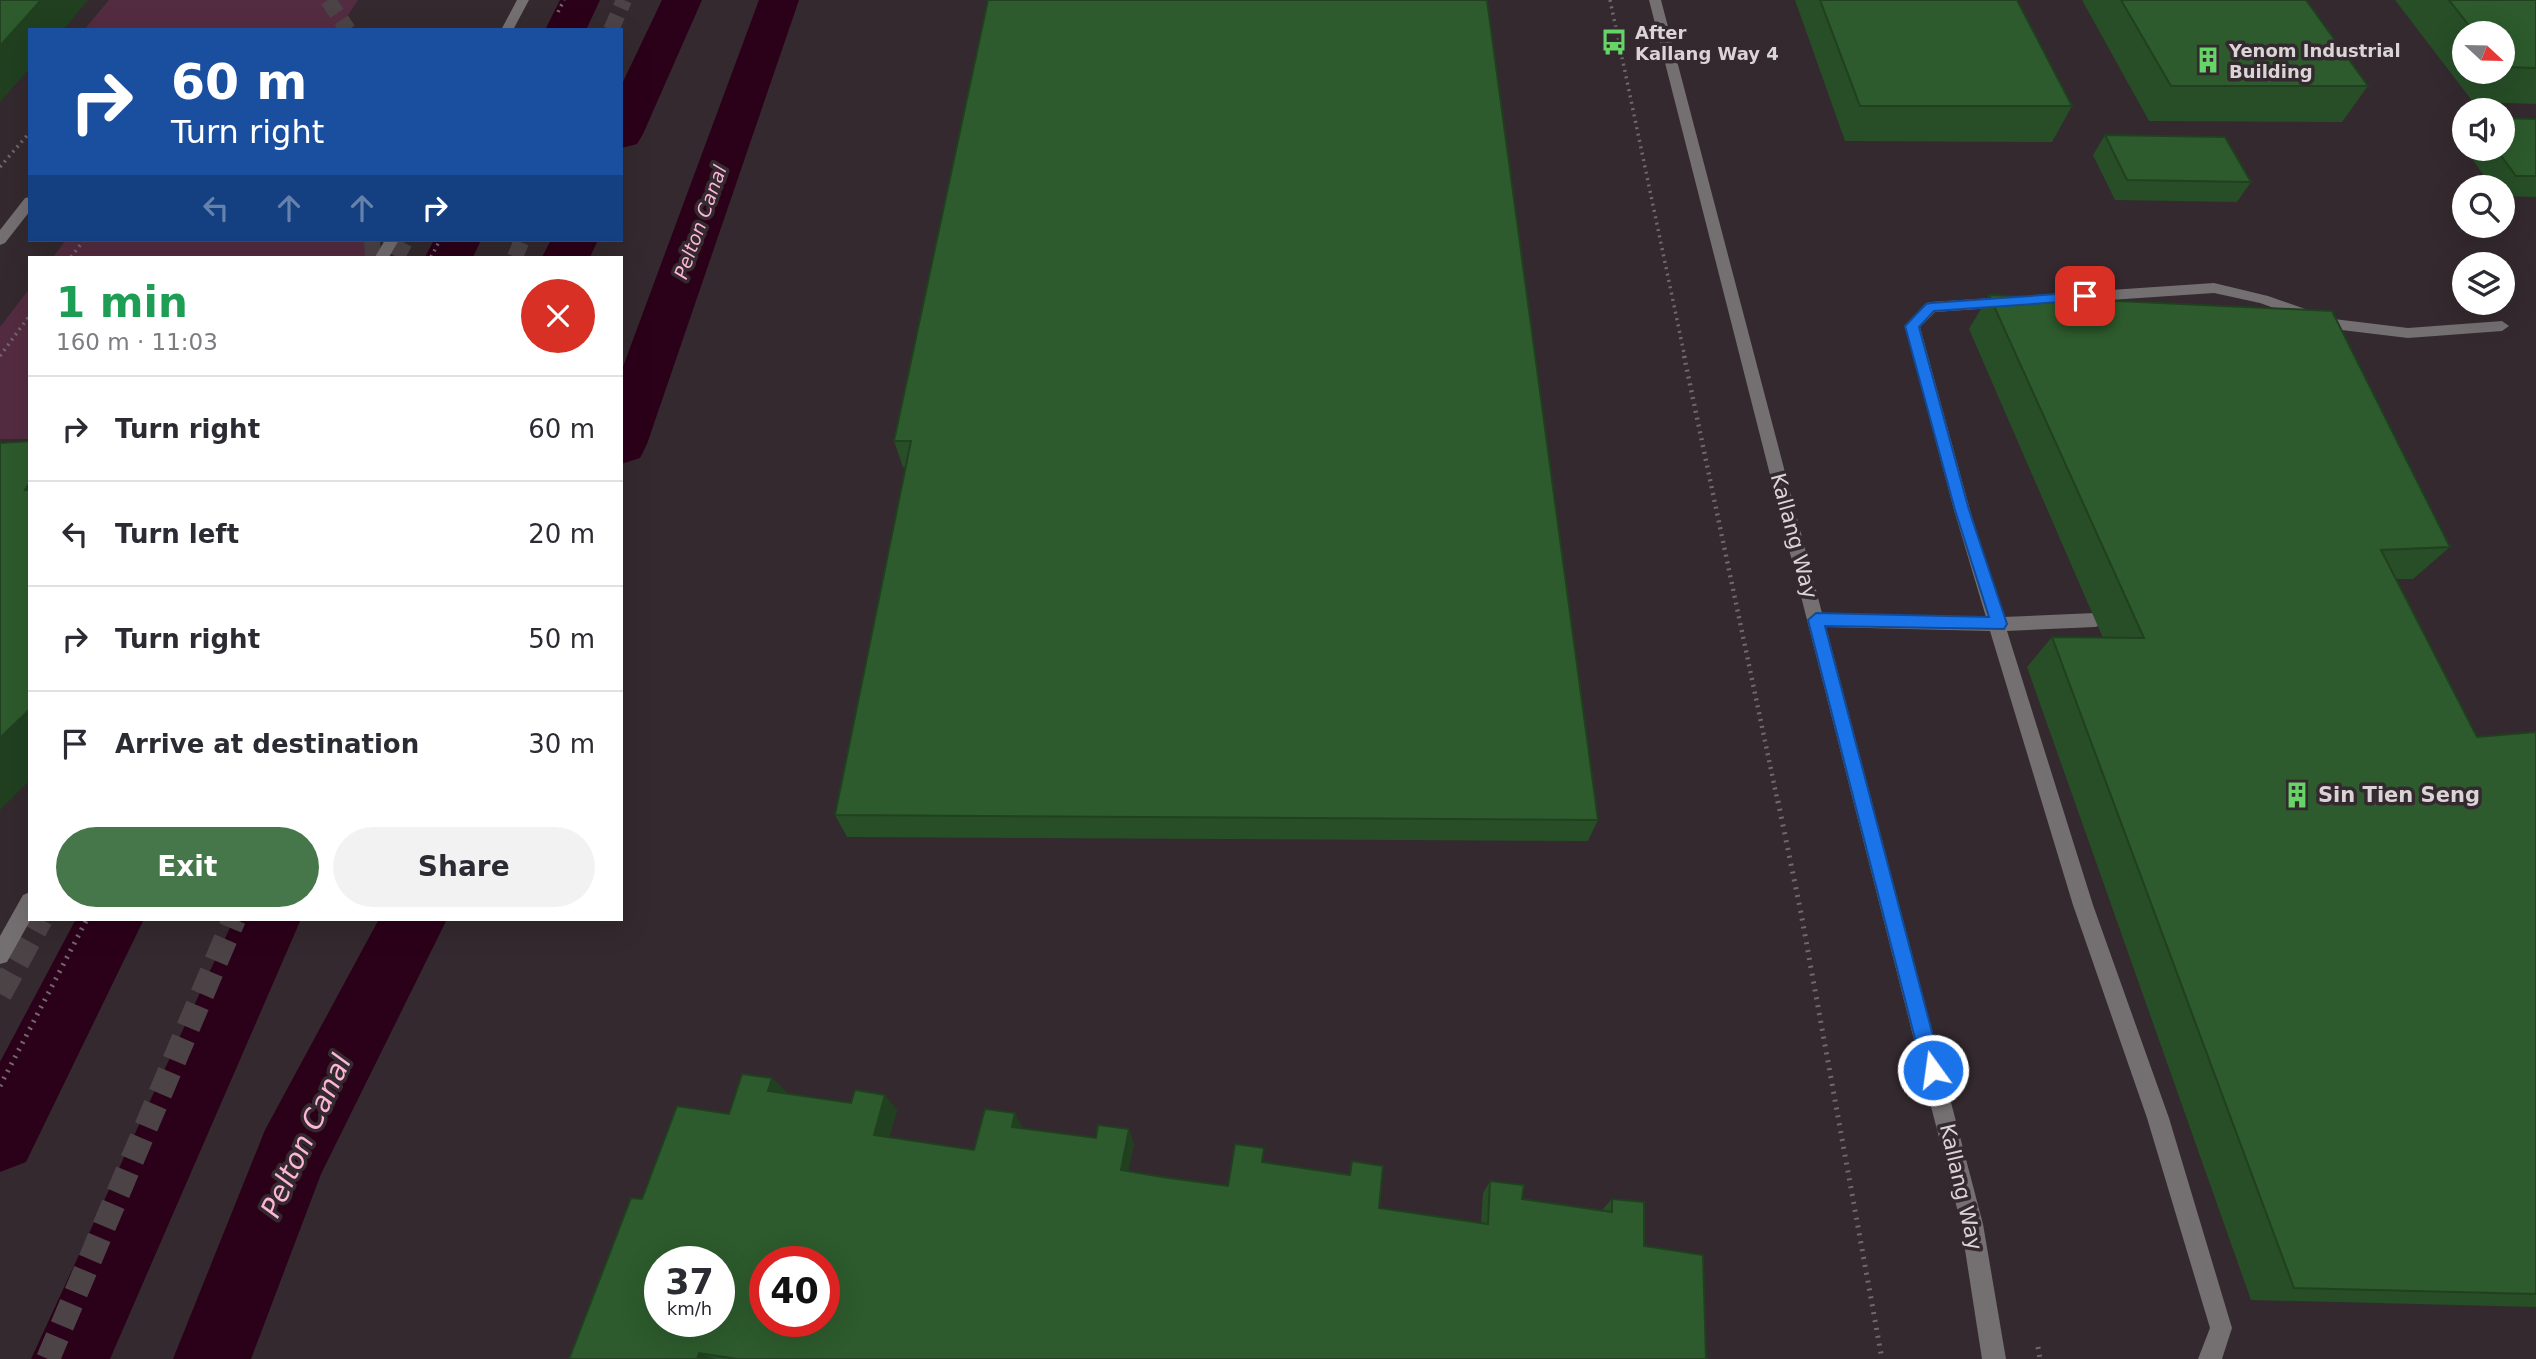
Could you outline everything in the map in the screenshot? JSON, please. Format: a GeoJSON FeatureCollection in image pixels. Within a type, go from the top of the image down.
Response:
{"type":"FeatureCollection","features":[{"type":"Feature","properties":{"kind":"street"},"geometry":{"type":"LineString","coordinates":[[508,28],[523,0]]}},
{"type":"Feature","properties":{"kind":"street","name":"Kallang Way"},"geometry":{"type":"LineString","coordinates":[[1655,0],[1972,1224],[1994,1359]]}},
{"type":"Feature","properties":{"kind":"street"},"geometry":{"type":"LineString","coordinates":[[0,240],[28,204]]}},
{"type":"Feature","properties":{"kind":"street"},"geometry":{"type":"LineString","coordinates":[[2210,1359],[2221,1328],[2158,1118],[2083,905],[1962,510],[1912,326],[1931,307],[2214,288],[2263,299],[2333,324],[2409,333],[2502,326]]}},
{"type":"Feature","properties":{"kind":"street"},"geometry":{"type":"LineString","coordinates":[[1816,620],[1999,624],[2095,620]]}},
{"type":"Feature","properties":{"kind":"street"},"geometry":{"type":"LineString","coordinates":[[0,955],[28,905]]}},
{"type":"Feature","properties":{"kind":"path"},"geometry":{"type":"LineString","coordinates":[[1610,0],[1801,914],[1882,1359]]}},
{"type":"Feature","properties":{"kind":"path"},"geometry":{"type":"LineString","coordinates":[[0,167],[28,134]]}},
{"type":"Feature","properties":{"kind":"path"},"geometry":{"type":"LineString","coordinates":[[72,256],[82,242]]}},
{"type":"Feature","properties":{"kind":"path"},"geometry":{"type":"LineString","coordinates":[[0,356],[28,318]]}},
{"type":"Feature","properties":{"kind":"path"},"geometry":{"type":"LineString","coordinates":[[0,1086],[86,921]]}},
{"type":"Feature","properties":{"kind":"shaded area"},"geometry":{"type":"Polygon","coordinates":[[[109,0],[358,0],[339,28],[86,28],[109,0]]]}},
{"type":"Feature","properties":{"kind":"shaded area"},"geometry":{"type":"Polygon","coordinates":[[[64,242],[377,242],[370,256],[54,256],[64,242]]]}},
{"type":"Feature","properties":{"kind":"shaded area"},"geometry":{"type":"Polygon","coordinates":[[[28,291],[28,439],[0,439],[0,327],[28,291]]]}},
{"type":"Feature","properties":{"kind":"building"},"geometry":{"type":"Polygon","coordinates":[[[0,0],[41,0],[0,46],[0,0]]]}},
{"type":"Feature","properties":{"kind":"building"},"geometry":{"type":"Polygon","coordinates":[[[988,0],[1487,0],[1598,820],[835,815],[911,441],[894,441],[988,0]]]}},
{"type":"Feature","properties":{"kind":"building"},"geometry":{"type":"Polygon","coordinates":[[[1820,0],[2017,0],[2072,106],[1860,106],[1820,0]]]}},
{"type":"Feature","properties":{"kind":"building"},"geometry":{"type":"Polygon","coordinates":[[[2121,0],[2306,0],[2368,86],[2171,86],[2121,0]]]}},
{"type":"Feature","properties":{"kind":"building"},"geometry":{"type":"Polygon","coordinates":[[[2449,0],[2536,0],[2536,68],[2515,67],[2515,21],[2466,21],[2449,0]]]}},
{"type":"Feature","properties":{"kind":"building"},"geometry":{"type":"Polygon","coordinates":[[[2515,118],[2536,119],[2536,176],[2516,176],[2505,161],[2515,161],[2515,118]]]}},
{"type":"Feature","properties":{"kind":"building"},"geometry":{"type":"Polygon","coordinates":[[[2105,135],[2225,137],[2251,182],[2127,180],[2105,135]]]}},
{"type":"Feature","properties":{"kind":"building","name":"Sin Tien Seng"},"geometry":{"type":"Polygon","coordinates":[[[1989,295],[2332,311],[2450,547],[2381,550],[2477,737],[2536,732],[2536,1294],[2294,1288],[2052,637],[2144,638],[1989,295]]]}},
{"type":"Feature","properties":{"kind":"building"},"geometry":{"type":"Polygon","coordinates":[[[28,441],[28,485],[25,490],[28,490],[28,711],[0,738],[0,443],[28,441]]]}},
{"type":"Feature","properties":{"kind":"building"},"geometry":{"type":"Polygon","coordinates":[[[742,1074],[772,1078],[768,1091],[851,1103],[855,1090],[885,1095],[874,1135],[974,1150],[985,1109],[1015,1113],[1012,1127],[1096,1138],[1098,1125],[1129,1129],[1121,1170],[1162,1177],[1228,1186],[1235,1144],[1264,1148],[1262,1162],[1350,1175],[1352,1161],[1383,1166],[1379,1208],[1488,1224],[1490,1181],[1524,1185],[1522,1199],[1612,1212],[1612,1199],[1644,1202],[1644,1246],[1703,1255],[1706,1359],[737,1359],[699,1353],[697,1359],[569,1359],[631,1198],[642,1199],[677,1106],[729,1114],[742,1074]]]}},
{"type":"Feature","properties":{"kind":"waterway","name":"Pelton Canal"},"geometry":{"type":"LineString","coordinates":[[566,28],[580,0]]}},
{"type":"Feature","properties":{"kind":"waterway","name":"Pelton Canal"},"geometry":{"type":"LineString","coordinates":[[623,130],[682,0]]}},
{"type":"Feature","properties":{"kind":"waterway","name":"Pelton Canal"},"geometry":{"type":"LineString","coordinates":[[623,438],[779,0]]}},
{"type":"Feature","properties":{"kind":"waterway","name":"Pelton Canal"},"geometry":{"type":"LineString","coordinates":[[449,256],[456,242]]}},
{"type":"Feature","properties":{"kind":"waterway","name":"Pelton Canal"},"geometry":{"type":"LineString","coordinates":[[566,256],[573,242]]}},
{"type":"Feature","properties":{"kind":"waterway","name":"Pelton Canal"},"geometry":{"type":"LineString","coordinates":[[0,1136],[110,921]]}},
{"type":"Feature","properties":{"kind":"waterway","name":"Pelton Canal"},"geometry":{"type":"LineString","coordinates":[[70,1359],[267,921]]}},
{"type":"Feature","properties":{"kind":"waterway","name":"Pelton Canal"},"geometry":{"type":"LineString","coordinates":[[212,1359],[291,1156],[413,921]]}},
{"type":"Feature","properties":{"kind":"tunnel"},"geometry":{"type":"LineString","coordinates":[[328,0],[347,28]]}},
{"type":"Feature","properties":{"kind":"tunnel"},"geometry":{"type":"LineString","coordinates":[[612,28],[624,0]]}},
{"type":"Feature","properties":{"kind":"tunnel"},"geometry":{"type":"LineString","coordinates":[[372,242],[373,256]]}},
{"type":"Feature","properties":{"kind":"tunnel"},"geometry":{"type":"LineString","coordinates":[[398,256],[405,242]]}},
{"type":"Feature","properties":{"kind":"tunnel"},"geometry":{"type":"LineString","coordinates":[[515,256],[521,242]]}},
{"type":"Feature","properties":{"kind":"tunnel"},"geometry":{"type":"LineString","coordinates":[[0,994],[40,921]]}},
{"type":"Feature","properties":{"kind":"tunnel"},"geometry":{"type":"LineString","coordinates":[[48,1359],[233,921]]}},
{"type":"Feature","properties":{"kind":"place","name":"After Kallang Way 4"},"geometry":{"type":"Point","coordinates":[1614,42]}},
{"type":"Feature","properties":{"kind":"place","name":"Yenom Industrial Building"},"geometry":{"type":"Point","coordinates":[2208,60]}},
{"type":"Feature","properties":{"kind":"place","name":"Sin Tien Seng"},"geometry":{"type":"Point","coordinates":[2297,795]}},
{"type":"Feature","properties":{"kind":"route"},"geometry":{"type":"LineString","coordinates":[[1933,1070],[1816,620],[1999,624],[1962,510],[1912,326],[1931,307],[2085,296]]}}]}
